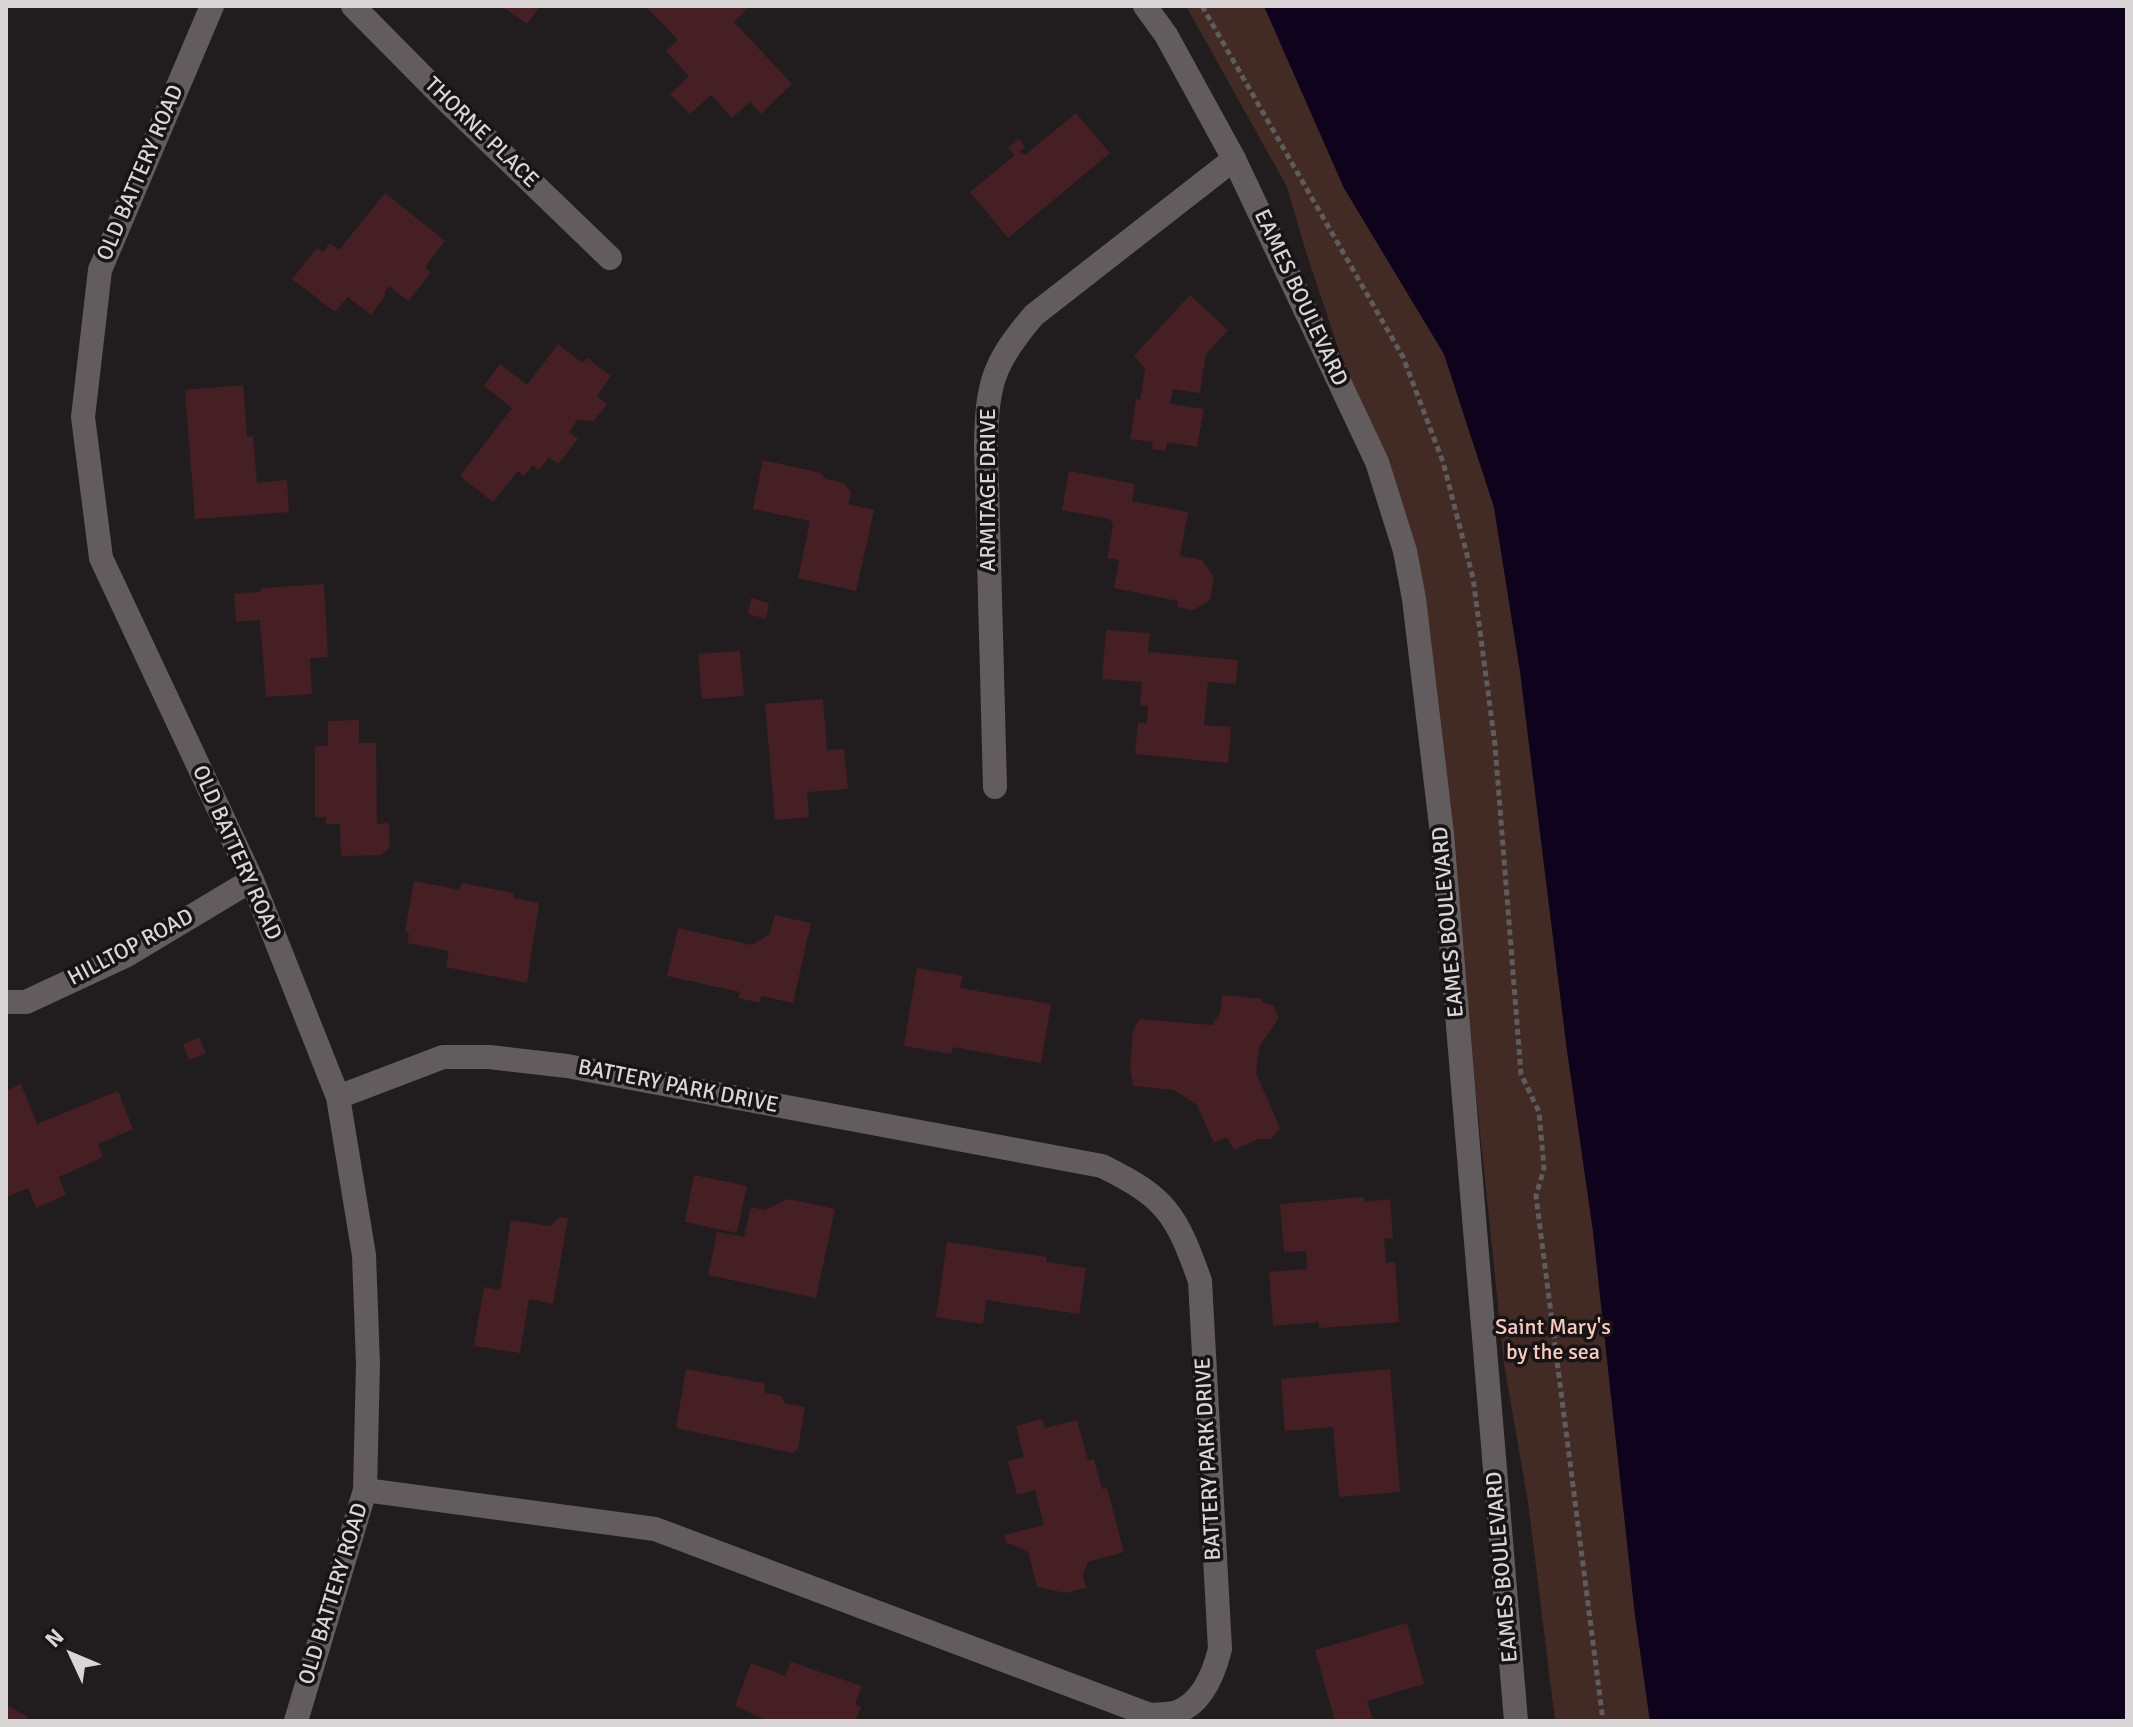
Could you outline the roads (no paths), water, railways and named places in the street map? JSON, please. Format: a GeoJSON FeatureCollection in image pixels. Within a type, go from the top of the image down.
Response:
{"type":"FeatureCollection","features":[{"type":"Feature","properties":{"kind":"street","name":"OLD BATTERY ROAD"},"geometry":{"type":"LineString","coordinates":[[212,6],[100,270],[83,417],[101,558],[252,880],[338,1097],[364,1255],[368,1364],[365,1490],[296,1721]]}},
{"type":"Feature","properties":{"kind":"street","name":"THORNE PLACE"},"geometry":{"type":"LineString","coordinates":[[353,6],[610,258]]}},
{"type":"Feature","properties":{"kind":"street","name":"EAMES BOULEVARD"},"geometry":{"type":"LineString","coordinates":[[1145,6],[1166,35],[1234,159],[1377,462],[1405,551],[1414,599],[1442,834],[1516,1721]]}},
{"type":"Feature","properties":{"kind":"street","name":"ARMITAGE DRIVE"},"geometry":{"type":"LineString","coordinates":[[995,787],[986,446],[987,403],[995,369],[1010,343],[1034,315],[1234,159]]}},
{"type":"Feature","properties":{"kind":"street","name":"HILLTOP ROAD"},"geometry":{"type":"LineString","coordinates":[[6,1002],[26,1002],[127,955],[252,880]]}},
{"type":"Feature","properties":{"kind":"street","name":"BATTERY PARK DRIVE"},"geometry":{"type":"LineString","coordinates":[[338,1097],[443,1057],[489,1057],[567,1066],[1102,1166],[1128,1179],[1158,1199],[1182,1230],[1200,1281],[1220,1649],[1213,1676],[1196,1699],[1177,1712],[1150,1715],[655,1529],[365,1490]]}},
{"type":"Feature","properties":{"kind":"park label","name":"Saint Mary's by the sea"},"geometry":{"type":"Point","coordinates":[1553,1340]}}]}
